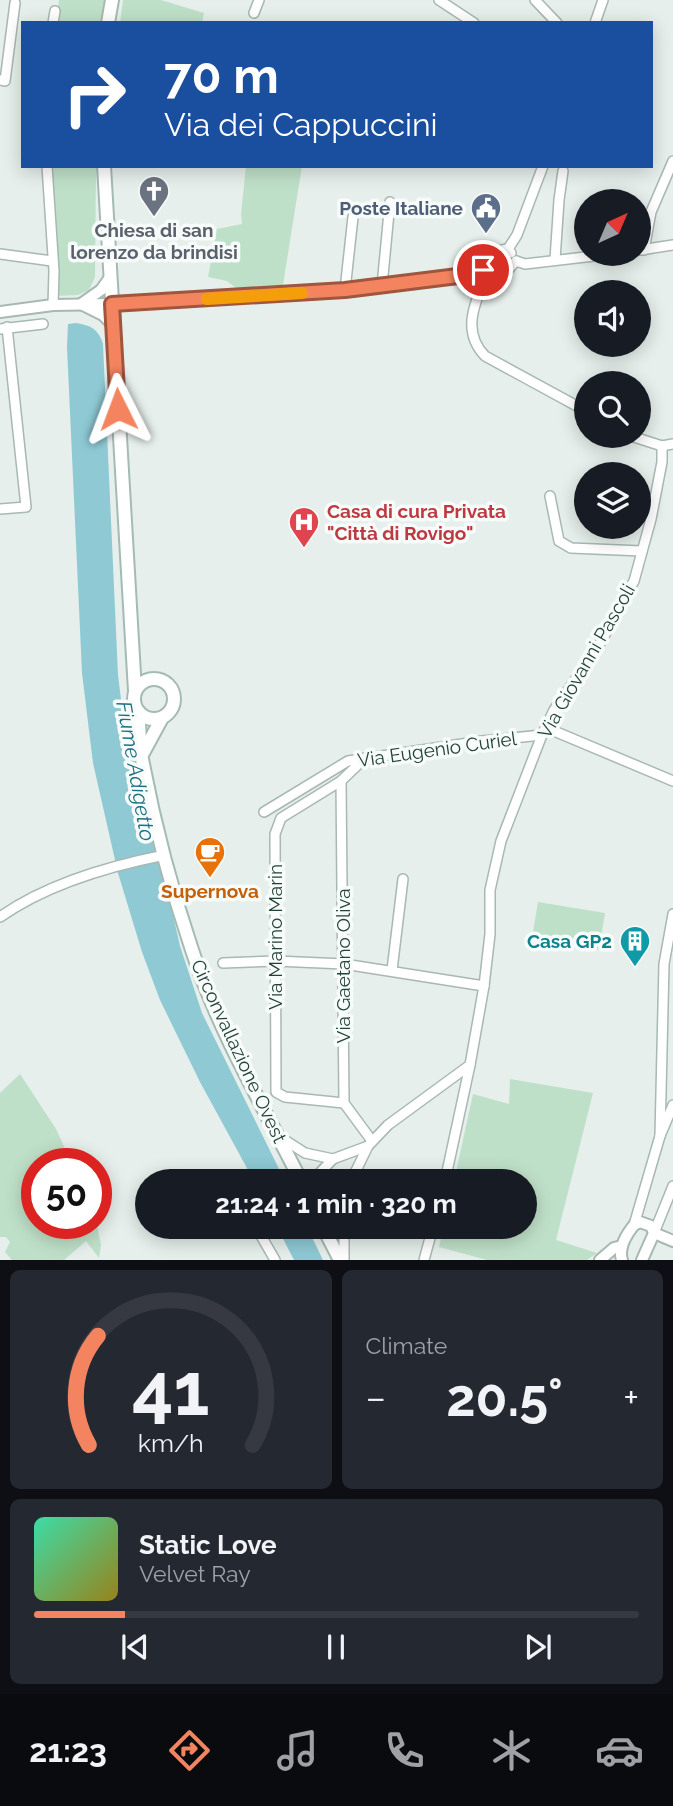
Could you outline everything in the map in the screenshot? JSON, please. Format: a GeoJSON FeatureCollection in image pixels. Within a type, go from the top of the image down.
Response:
{"type":"FeatureCollection","features":[{"type":"Feature","properties":{"kind":"main road"},"geometry":{"type":"LineString","coordinates":[[108,21],[112,0]]}},
{"type":"Feature","properties":{"kind":"main road"},"geometry":{"type":"LineString","coordinates":[[104,168],[134,698],[138,711],[149,718],[162,718]]}},
{"type":"Feature","properties":{"kind":"main road"},"geometry":{"type":"LineString","coordinates":[[132,646],[142,669],[148,675],[168,684],[174,696],[172,709],[162,718],[142,756]]}},
{"type":"Feature","properties":{"kind":"main road"},"geometry":{"type":"LineString","coordinates":[[135,691],[143,681],[156,678]]}},
{"type":"Feature","properties":{"kind":"main road","name":"Circonvallazione Ovest"},"geometry":{"type":"LineString","coordinates":[[138,711],[142,756],[162,855],[192,951],[207,991],[295,1169]]}},
{"type":"Feature","properties":{"kind":"main road"},"geometry":{"type":"LineString","coordinates":[[330,1239],[342,1260]]}},
{"type":"Feature","properties":{"kind":"street"},"geometry":{"type":"LineString","coordinates":[[254,13],[259,0]]}},
{"type":"Feature","properties":{"kind":"street"},"geometry":{"type":"LineString","coordinates":[[439,0],[471,21]]}},
{"type":"Feature","properties":{"kind":"street"},"geometry":{"type":"LineString","coordinates":[[535,0],[555,21]]}},
{"type":"Feature","properties":{"kind":"street"},"geometry":{"type":"LineString","coordinates":[[596,21],[603,0]]}},
{"type":"Feature","properties":{"kind":"street"},"geometry":{"type":"LineString","coordinates":[[0,80],[5,81],[15,4]]}},
{"type":"Feature","properties":{"kind":"street"},"geometry":{"type":"LineString","coordinates":[[53,21],[55,11]]}},
{"type":"Feature","properties":{"kind":"street"},"geometry":{"type":"LineString","coordinates":[[651,212],[673,161]]}},
{"type":"Feature","properties":{"kind":"street"},"geometry":{"type":"LineString","coordinates":[[47,168],[51,261],[54,271],[53,305]]}},
{"type":"Feature","properties":{"kind":"street"},"geometry":{"type":"LineString","coordinates":[[508,249],[517,235],[542,168]]}},
{"type":"Feature","properties":{"kind":"street"},"geometry":{"type":"LineString","coordinates":[[555,260],[563,171]]}},
{"type":"Feature","properties":{"kind":"street"},"geometry":{"type":"LineString","coordinates":[[382,286],[390,202]]}},
{"type":"Feature","properties":{"kind":"street"},"geometry":{"type":"LineString","coordinates":[[345,290],[353,217]]}},
{"type":"Feature","properties":{"kind":"street"},"geometry":{"type":"LineString","coordinates":[[651,248],[673,245]]}},
{"type":"Feature","properties":{"kind":"street"},"geometry":{"type":"LineString","coordinates":[[508,249],[516,261],[525,264],[574,258]]}},
{"type":"Feature","properties":{"kind":"street"},"geometry":{"type":"LineString","coordinates":[[508,249],[499,250],[485,261],[485,272],[470,321],[476,346],[485,356],[574,404]]}},
{"type":"Feature","properties":{"kind":"street"},"geometry":{"type":"LineString","coordinates":[[0,254],[51,261]]}},
{"type":"Feature","properties":{"kind":"street"},"geometry":{"type":"LineString","coordinates":[[0,312],[53,305],[345,290],[507,271],[516,261]]}},
{"type":"Feature","properties":{"kind":"street"},"geometry":{"type":"LineString","coordinates":[[81,304],[101,290],[111,276]]}},
{"type":"Feature","properties":{"kind":"street"},"geometry":{"type":"LineString","coordinates":[[81,304],[103,315],[114,326]]}},
{"type":"Feature","properties":{"kind":"street"},"geometry":{"type":"LineString","coordinates":[[0,509],[26,507],[3,328],[43,324]]}},
{"type":"Feature","properties":{"kind":"street"},"geometry":{"type":"LineString","coordinates":[[651,444],[662,446],[673,444]]}},
{"type":"Feature","properties":{"kind":"street","name":"Via Giovanni Pascoli"},"geometry":{"type":"LineString","coordinates":[[448,1169],[484,986],[490,934],[490,890],[501,841],[554,710],[597,649],[634,581],[662,462],[662,446]]}},
{"type":"Feature","properties":{"kind":"street"},"geometry":{"type":"LineString","coordinates":[[550,496],[559,541],[571,548],[642,551]]}},
{"type":"Feature","properties":{"kind":"street"},"geometry":{"type":"LineString","coordinates":[[543,732],[554,731],[673,781]]}},
{"type":"Feature","properties":{"kind":"street","name":"Via Eugenio Curiel"},"geometry":{"type":"LineString","coordinates":[[264,812],[348,761],[543,732]]}},
{"type":"Feature","properties":{"kind":"street","name":"Via Marino Marin"},"geometry":{"type":"LineString","coordinates":[[344,1104],[285,1097],[276,1092],[275,834],[281,818],[341,781],[365,758]]}},
{"type":"Feature","properties":{"kind":"street","name":"Via Gaetano Oliva"},"geometry":{"type":"LineString","coordinates":[[341,781],[344,1104]]}},
{"type":"Feature","properties":{"kind":"street"},"geometry":{"type":"LineString","coordinates":[[0,917],[49,890],[162,855]]}},
{"type":"Feature","properties":{"kind":"street"},"geometry":{"type":"LineString","coordinates":[[392,970],[404,879]]}},
{"type":"Feature","properties":{"kind":"street"},"geometry":{"type":"LineString","coordinates":[[660,1136],[673,914]]}},
{"type":"Feature","properties":{"kind":"street"},"geometry":{"type":"LineString","coordinates":[[223,963],[276,961],[344,964],[484,986]]}},
{"type":"Feature","properties":{"kind":"street"},"geometry":{"type":"LineString","coordinates":[[357,1169],[370,1143],[388,1125],[470,1065]]}},
{"type":"Feature","properties":{"kind":"street"},"geometry":{"type":"LineString","coordinates":[[344,1104],[370,1143]]}},
{"type":"Feature","properties":{"kind":"street"},"geometry":{"type":"LineString","coordinates":[[622,1260],[622,1246],[634,1225],[660,1136],[673,1105]]}},
{"type":"Feature","properties":{"kind":"street"},"geometry":{"type":"LineString","coordinates":[[277,1134],[305,1153],[333,1158]]}},
{"type":"Feature","properties":{"kind":"street"},"geometry":{"type":"LineString","coordinates":[[323,1169],[333,1158],[370,1143]]}},
{"type":"Feature","properties":{"kind":"street"},"geometry":{"type":"LineString","coordinates":[[642,1260],[673,1186]]}},
{"type":"Feature","properties":{"kind":"street"},"geometry":{"type":"LineString","coordinates":[[634,1225],[640,1222],[650,1226],[654,1233],[671,1241]]}},
{"type":"Feature","properties":{"kind":"street"},"geometry":{"type":"LineString","coordinates":[[263,1239],[275,1260]]}},
{"type":"Feature","properties":{"kind":"street"},"geometry":{"type":"LineString","coordinates":[[342,1260],[343,1239]]}},
{"type":"Feature","properties":{"kind":"street"},"geometry":{"type":"LineString","coordinates":[[424,1260],[430,1239]]}},
{"type":"Feature","properties":{"kind":"street"},"geometry":{"type":"LineString","coordinates":[[650,1244],[671,1241]]}},
{"type":"Feature","properties":{"kind":"street"},"geometry":{"type":"LineString","coordinates":[[600,1260],[614,1248],[622,1246]]}},
{"type":"Feature","properties":{"kind":"green space"},"geometry":{"type":"Polygon","coordinates":[[[59,0],[108,0],[104,21],[56,21],[59,0]]]}},
{"type":"Feature","properties":{"kind":"green space"},"geometry":{"type":"Polygon","coordinates":[[[123,0],[161,0],[204,13],[202,21],[120,21],[123,0]]]}},
{"type":"Feature","properties":{"kind":"green space"},"geometry":{"type":"Polygon","coordinates":[[[51,168],[96,168],[95,277],[89,290],[78,295],[57,296],[51,168]]]}},
{"type":"Feature","properties":{"kind":"green space"},"geometry":{"type":"Polygon","coordinates":[[[246,168],[302,168],[282,291],[236,288],[227,281],[208,277],[217,229],[242,224],[246,168]]]}},
{"type":"Feature","properties":{"kind":"green space"},"geometry":{"type":"Polygon","coordinates":[[[538,902],[605,913],[599,950],[532,938],[538,902]]]}},
{"type":"Feature","properties":{"kind":"green space"},"geometry":{"type":"Polygon","coordinates":[[[20,1074],[56,1129],[65,1148],[21,1148],[21,1239],[100,1239],[99,1258],[86,1241],[64,1260],[12,1260],[5,1252],[10,1242],[6,1237],[0,1237],[0,1093],[20,1074]]]}},
{"type":"Feature","properties":{"kind":"green space"},"geometry":{"type":"Polygon","coordinates":[[[510,1079],[593,1093],[556,1240],[597,1253],[587,1260],[487,1260],[439,1247],[441,1239],[537,1239],[537,1169],[457,1169],[473,1094],[509,1104],[510,1079]]]}},
{"type":"Feature","properties":{"kind":"water","name":"Fiume Adigetto"},"geometry":{"type":"Polygon","coordinates":[[[76,323],[94,329],[103,344],[118,675],[124,724],[160,858],[180,946],[202,1013],[279,1169],[247,1169],[200,1082],[160,1000],[118,873],[93,763],[82,673],[68,324],[76,323]]]}},
{"type":"Feature","properties":{"kind":"water"},"geometry":{"type":"Polygon","coordinates":[[[283,1239],[313,1239],[323,1260],[294,1260],[283,1239]]]}},
{"type":"Feature","properties":{"kind":"slow traffic"},"geometry":{"type":"LineString","coordinates":[[207,299],[302,293]]}},
{"type":"Feature","properties":{"kind":"place","name":"Chiesa di san lorenzo da brindisi"},"geometry":{"type":"Point","coordinates":[154,218]}},
{"type":"Feature","properties":{"kind":"place","name":"Poste Italiane"},"geometry":{"type":"Point","coordinates":[486,235]}},
{"type":"Feature","properties":{"kind":"place","name":"Casa di cura Privata \"Città di Rovigo\""},"geometry":{"type":"Point","coordinates":[304,549]}},
{"type":"Feature","properties":{"kind":"place","name":"Supernova"},"geometry":{"type":"Point","coordinates":[210,879]}},
{"type":"Feature","properties":{"kind":"place","name":"Casa GP2"},"geometry":{"type":"Point","coordinates":[635,968]}},
{"type":"Feature","properties":{"kind":"route"},"geometry":{"type":"LineString","coordinates":[[118,409],[112,304],[345,290],[466,275],[483,270]]}}]}
